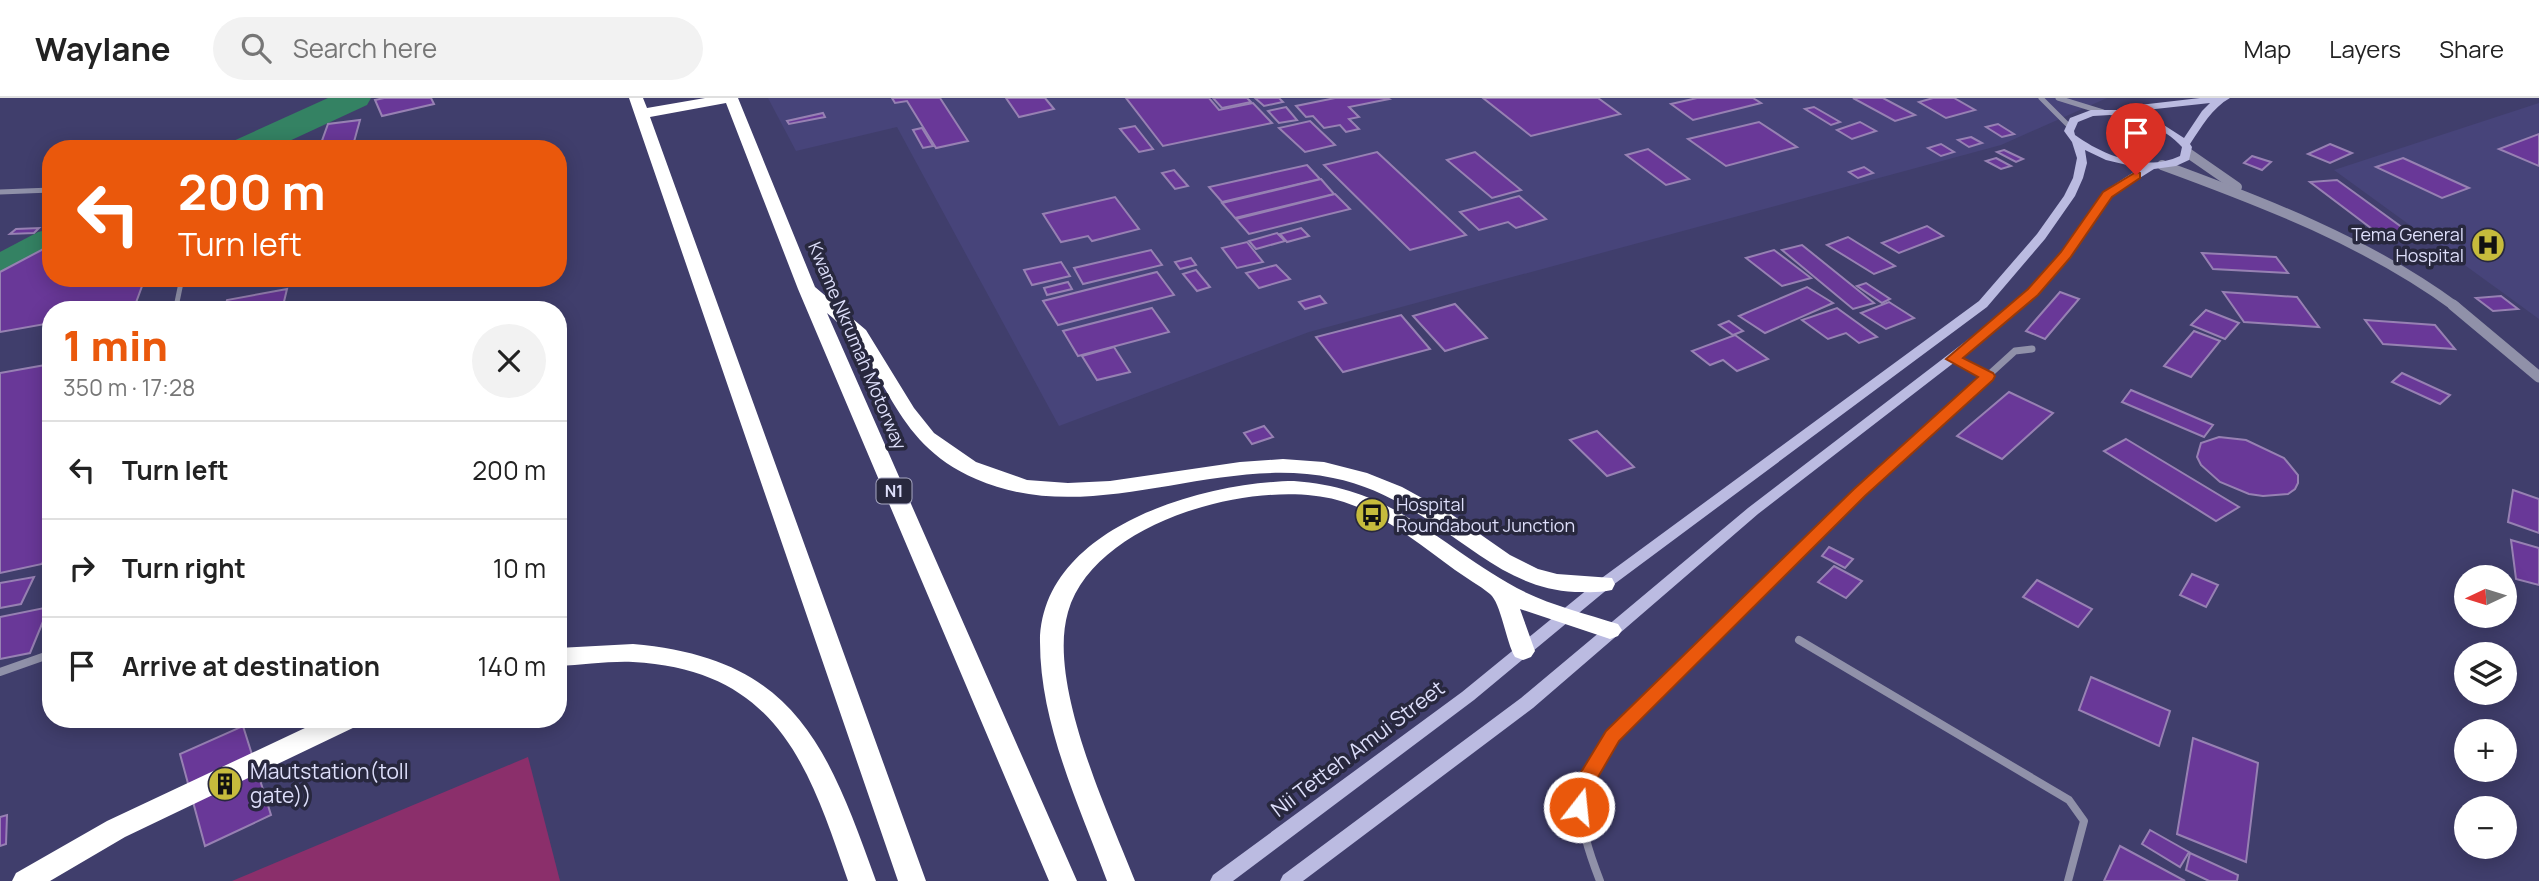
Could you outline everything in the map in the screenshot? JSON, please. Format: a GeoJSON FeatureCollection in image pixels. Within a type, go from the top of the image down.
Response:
{"type":"FeatureCollection","features":[{"type":"Feature","properties":{"kind":"highway"},"geometry":{"type":"LineString","coordinates":[[730,98],[639,106],[912,881]]}},
{"type":"Feature","properties":{"kind":"highway","name":"Kwame Nkrumah Motorway"},"geometry":{"type":"LineString","coordinates":[[730,98],[807,289],[1063,881]]}},
{"type":"Feature","properties":{"kind":"highway"},"geometry":{"type":"LineString","coordinates":[[807,289],[858,332],[920,433],[959,461],[988,476],[1016,484],[1093,488],[1247,467],[1324,469],[1358,477],[1423,507],[1506,563],[1531,576],[1567,583],[1604,584]]}},
{"type":"Feature","properties":{"kind":"highway"},"geometry":{"type":"LineString","coordinates":[[1122,881],[1068,734],[1057,691],[1054,659],[1056,613],[1072,580],[1095,552],[1129,528],[1197,500],[1259,490],[1317,490],[1337,493],[1384,511],[1502,590],[1611,630]]}},
{"type":"Feature","properties":{"kind":"highway"},"geometry":{"type":"LineString","coordinates":[[1502,590],[1522,651]]}},
{"type":"Feature","properties":{"kind":"highway"},"geometry":{"type":"LineString","coordinates":[[567,657],[634,653],[664,656],[720,673],[758,694],[800,737],[842,826],[862,881]]}},
{"type":"Feature","properties":{"kind":"highway"},"geometry":{"type":"LineString","coordinates":[[26,881],[116,829],[329,728]]}},
{"type":"Feature","properties":{"kind":"main road"},"geometry":{"type":"LineString","coordinates":[[2222,99],[2205,113],[2180,161],[2157,165],[2119,161],[2102,156],[2071,136],[2069,126],[2081,116],[2222,99]]}},
{"type":"Feature","properties":{"kind":"main road"},"geometry":{"type":"LineString","coordinates":[[2107,112],[2149,121],[2171,132],[2187,148]]}},
{"type":"Feature","properties":{"kind":"main road","name":"Nii Tetteh Amui Street"},"geometry":{"type":"LineString","coordinates":[[1219,881],[1349,787],[1569,615],[1604,584],[1983,304],[2020,266],[2066,198],[2082,166],[2077,142]]}},
{"type":"Feature","properties":{"kind":"main road"},"geometry":{"type":"LineString","coordinates":[[1289,881],[1527,703],[1753,510],[1953,359],[2051,274],[2107,194],[2157,165]]}},
{"type":"Feature","properties":{"kind":"street"},"geometry":{"type":"LineString","coordinates":[[2041,98],[2069,126]]}},
{"type":"Feature","properties":{"kind":"street"},"geometry":{"type":"LineString","coordinates":[[2058,98],[2107,112]]}},
{"type":"Feature","properties":{"kind":"street"},"geometry":{"type":"LineString","coordinates":[[2187,148],[2255,198]]}},
{"type":"Feature","properties":{"kind":"street"},"geometry":{"type":"LineString","coordinates":[[2157,165],[2255,198],[2341,238],[2442,298],[2495,338],[2539,377]]}},
{"type":"Feature","properties":{"kind":"street"},"geometry":{"type":"LineString","coordinates":[[0,192],[42,190]]}},
{"type":"Feature","properties":{"kind":"street"},"geometry":{"type":"LineString","coordinates":[[1600,881],[1582,836],[1579,807],[1585,782],[1612,736],[1859,493],[2015,351],[2032,349]]}},
{"type":"Feature","properties":{"kind":"street"},"geometry":{"type":"LineString","coordinates":[[1953,359],[1987,376]]}},
{"type":"Feature","properties":{"kind":"street"},"geometry":{"type":"LineString","coordinates":[[1799,640],[2069,800],[2084,821],[2068,881]]}},
{"type":"Feature","properties":{"kind":"street"},"geometry":{"type":"LineString","coordinates":[[0,672],[42,657]]}},
{"type":"Feature","properties":{"kind":"shaded area"},"geometry":{"type":"Polygon","coordinates":[[[768,98],[2107,98],[2001,145],[1309,332],[1059,426],[897,127],[796,151],[768,98]]]}},
{"type":"Feature","properties":{"kind":"shaded area","name":"Tema General Hospital"},"geometry":{"type":"Polygon","coordinates":[[[2539,103],[2539,319],[2334,170],[2539,103]]]}},
{"type":"Feature","properties":{"kind":"shaded area"},"geometry":{"type":"Polygon","coordinates":[[[528,757],[560,881],[232,881],[528,757]]]}},
{"type":"Feature","properties":{"kind":"building"},"geometry":{"type":"Polygon","coordinates":[[[431,98],[434,104],[382,116],[375,100],[431,98]]]}},
{"type":"Feature","properties":{"kind":"building"},"geometry":{"type":"Polygon","coordinates":[[[892,98],[940,98],[968,141],[936,148],[907,101],[895,103],[892,98]]]}},
{"type":"Feature","properties":{"kind":"building"},"geometry":{"type":"Polygon","coordinates":[[[1006,98],[1045,98],[1054,109],[1019,117],[1006,98]]]}},
{"type":"Feature","properties":{"kind":"building"},"geometry":{"type":"Polygon","coordinates":[[[1126,98],[1209,98],[1219,110],[1253,103],[1272,123],[1163,146],[1126,98]]]}},
{"type":"Feature","properties":{"kind":"building"},"geometry":{"type":"Polygon","coordinates":[[[1213,98],[1247,98],[1251,102],[1222,108],[1213,98]]]}},
{"type":"Feature","properties":{"kind":"building"},"geometry":{"type":"Polygon","coordinates":[[[1255,98],[1279,98],[1283,102],[1264,106],[1255,98]]]}},
{"type":"Feature","properties":{"kind":"building"},"geometry":{"type":"Polygon","coordinates":[[[1335,98],[1389,99],[1349,107],[1359,117],[1349,119],[1359,129],[1346,132],[1340,125],[1324,128],[1313,116],[1306,117],[1296,106],[1335,98]]]}},
{"type":"Feature","properties":{"kind":"building"},"geometry":{"type":"Polygon","coordinates":[[[1483,98],[1598,98],[1620,114],[1531,136],[1483,98]]]}},
{"type":"Feature","properties":{"kind":"building"},"geometry":{"type":"Polygon","coordinates":[[[1697,98],[1753,98],[1761,103],[1693,120],[1671,104],[1697,98]]]}},
{"type":"Feature","properties":{"kind":"building"},"geometry":{"type":"Polygon","coordinates":[[[1853,98],[1883,98],[1915,115],[1895,121],[1853,98]]]}},
{"type":"Feature","properties":{"kind":"building"},"geometry":{"type":"Polygon","coordinates":[[[1933,98],[1954,98],[1975,110],[1946,118],[1919,102],[1933,98]]]}},
{"type":"Feature","properties":{"kind":"building"},"geometry":{"type":"Polygon","coordinates":[[[1286,107],[1297,120],[1279,123],[1268,111],[1286,107]]]}},
{"type":"Feature","properties":{"kind":"building"},"geometry":{"type":"Polygon","coordinates":[[[1814,107],[1840,122],[1831,125],[1805,109],[1814,107]]]}},
{"type":"Feature","properties":{"kind":"building"},"geometry":{"type":"Polygon","coordinates":[[[823,113],[825,117],[789,124],[787,121],[823,113]]]}},
{"type":"Feature","properties":{"kind":"building"},"geometry":{"type":"Polygon","coordinates":[[[360,120],[354,140],[322,140],[328,124],[360,120]]]}},
{"type":"Feature","properties":{"kind":"building"},"geometry":{"type":"Polygon","coordinates":[[[1310,121],[1335,145],[1305,152],[1279,128],[1310,121]]]}},
{"type":"Feature","properties":{"kind":"building"},"geometry":{"type":"Polygon","coordinates":[[[1759,122],[1797,147],[1726,166],[1688,139],[1759,122]]]}},
{"type":"Feature","properties":{"kind":"building"},"geometry":{"type":"Polygon","coordinates":[[[1860,122],[1876,131],[1852,139],[1837,130],[1860,122]]]}},
{"type":"Feature","properties":{"kind":"building"},"geometry":{"type":"Polygon","coordinates":[[[1998,124],[2014,134],[2002,137],[1986,127],[1998,124]]]}},
{"type":"Feature","properties":{"kind":"building"},"geometry":{"type":"Polygon","coordinates":[[[1135,126],[1153,149],[1139,152],[1120,129],[1135,126]]]}},
{"type":"Feature","properties":{"kind":"building"},"geometry":{"type":"Polygon","coordinates":[[[922,128],[933,146],[923,148],[913,130],[922,128]]]}},
{"type":"Feature","properties":{"kind":"building"},"geometry":{"type":"Polygon","coordinates":[[[2539,134],[2539,166],[2499,149],[2539,134]]]}},
{"type":"Feature","properties":{"kind":"building"},"geometry":{"type":"Polygon","coordinates":[[[1971,137],[1982,143],[1969,147],[1958,140],[1971,137]]]}},
{"type":"Feature","properties":{"kind":"building"},"geometry":{"type":"Polygon","coordinates":[[[1941,144],[1954,152],[1941,156],[1928,148],[1941,144]]]}},
{"type":"Feature","properties":{"kind":"building"},"geometry":{"type":"Polygon","coordinates":[[[2330,144],[2352,153],[2330,163],[2308,154],[2330,144]]]}},
{"type":"Feature","properties":{"kind":"building"},"geometry":{"type":"Polygon","coordinates":[[[1648,149],[1689,179],[1666,185],[1626,155],[1648,149]]]}},
{"type":"Feature","properties":{"kind":"building"},"geometry":{"type":"Polygon","coordinates":[[[2004,150],[2023,159],[2016,162],[1997,152],[2004,150]]]}},
{"type":"Feature","properties":{"kind":"building"},"geometry":{"type":"Polygon","coordinates":[[[1377,152],[1466,235],[1410,250],[1324,165],[1377,152]]]}},
{"type":"Feature","properties":{"kind":"building"},"geometry":{"type":"Polygon","coordinates":[[[1475,152],[1521,190],[1492,198],[1447,160],[1475,152]]]}},
{"type":"Feature","properties":{"kind":"building"},"geometry":{"type":"Polygon","coordinates":[[[2252,156],[2271,162],[2262,170],[2244,163],[2252,156]]]}},
{"type":"Feature","properties":{"kind":"building"},"geometry":{"type":"Polygon","coordinates":[[[1996,158],[2011,166],[2001,169],[1986,161],[1996,158]]]}},
{"type":"Feature","properties":{"kind":"building"},"geometry":{"type":"Polygon","coordinates":[[[2403,158],[2469,188],[2442,198],[2376,167],[2403,158]]]}},
{"type":"Feature","properties":{"kind":"building"},"geometry":{"type":"Polygon","coordinates":[[[1307,165],[1320,179],[1222,202],[1209,187],[1307,165]]]}},
{"type":"Feature","properties":{"kind":"building"},"geometry":{"type":"Polygon","coordinates":[[[1864,167],[1873,173],[1858,178],[1849,172],[1864,167]]]}},
{"type":"Feature","properties":{"kind":"building"},"geometry":{"type":"Polygon","coordinates":[[[1174,170],[1188,186],[1175,189],[1162,173],[1174,170]]]}},
{"type":"Feature","properties":{"kind":"building"},"geometry":{"type":"Polygon","coordinates":[[[1321,179],[1334,194],[1235,218],[1222,203],[1321,179]]]}},
{"type":"Feature","properties":{"kind":"building"},"geometry":{"type":"Polygon","coordinates":[[[2337,180],[2418,239],[2388,241],[2310,182],[2337,180]]]}},
{"type":"Feature","properties":{"kind":"building"},"geometry":{"type":"Polygon","coordinates":[[[1335,194],[1350,209],[1249,234],[1236,219],[1335,194]]]}},
{"type":"Feature","properties":{"kind":"building"},"geometry":{"type":"Polygon","coordinates":[[[1519,196],[1546,219],[1516,228],[1508,222],[1479,230],[1460,212],[1519,196]]]}},
{"type":"Feature","properties":{"kind":"building"},"geometry":{"type":"Polygon","coordinates":[[[1115,197],[1139,229],[1092,241],[1088,236],[1061,242],[1043,214],[1115,197]]]}},
{"type":"Feature","properties":{"kind":"building"},"geometry":{"type":"Polygon","coordinates":[[[1927,226],[1943,236],[1899,253],[1882,243],[1927,226]]]}},
{"type":"Feature","properties":{"kind":"building"},"geometry":{"type":"Polygon","coordinates":[[[39,228],[34,233],[10,234],[16,229],[39,228]]]}},
{"type":"Feature","properties":{"kind":"building"},"geometry":{"type":"Polygon","coordinates":[[[1301,228],[1309,236],[1287,242],[1280,234],[1301,228]]]}},
{"type":"Feature","properties":{"kind":"building"},"geometry":{"type":"Polygon","coordinates":[[[1277,233],[1285,241],[1256,249],[1249,241],[1277,233]]]}},
{"type":"Feature","properties":{"kind":"building"},"geometry":{"type":"Polygon","coordinates":[[[1848,237],[1895,266],[1874,274],[1827,245],[1848,237]]]}},
{"type":"Feature","properties":{"kind":"building"},"geometry":{"type":"Polygon","coordinates":[[[1247,242],[1263,262],[1237,268],[1222,248],[1247,242]]]}},
{"type":"Feature","properties":{"kind":"building"},"geometry":{"type":"Polygon","coordinates":[[[1802,245],[1874,303],[1853,309],[1782,250],[1802,245]]]}},
{"type":"Feature","properties":{"kind":"building"},"geometry":{"type":"Polygon","coordinates":[[[42,250],[42,287],[142,287],[137,301],[42,301],[42,325],[0,332],[0,272],[42,250]]]}},
{"type":"Feature","properties":{"kind":"building"},"geometry":{"type":"Polygon","coordinates":[[[1151,250],[1162,265],[1083,284],[1074,268],[1151,250]]]}},
{"type":"Feature","properties":{"kind":"building"},"geometry":{"type":"Polygon","coordinates":[[[1774,250],[1811,278],[1782,286],[1746,258],[1774,250]]]}},
{"type":"Feature","properties":{"kind":"building"},"geometry":{"type":"Polygon","coordinates":[[[2202,253],[2276,257],[2288,273],[2213,269],[2202,253]]]}},
{"type":"Feature","properties":{"kind":"building"},"geometry":{"type":"Polygon","coordinates":[[[1191,258],[1196,265],[1180,269],[1175,262],[1191,258]]]}},
{"type":"Feature","properties":{"kind":"building"},"geometry":{"type":"Polygon","coordinates":[[[1061,262],[1070,276],[1032,285],[1024,270],[1061,262]]]}},
{"type":"Feature","properties":{"kind":"building"},"geometry":{"type":"Polygon","coordinates":[[[1276,265],[1290,279],[1259,288],[1246,273],[1276,265]]]}},
{"type":"Feature","properties":{"kind":"building"},"geometry":{"type":"Polygon","coordinates":[[[1196,270],[1210,287],[1197,291],[1183,274],[1196,270]]]}},
{"type":"Feature","properties":{"kind":"building"},"geometry":{"type":"Polygon","coordinates":[[[1157,272],[1174,295],[1058,325],[1043,301],[1157,272]]]}},
{"type":"Feature","properties":{"kind":"building"},"geometry":{"type":"Polygon","coordinates":[[[1068,282],[1072,289],[1047,295],[1044,288],[1068,282]]]}},
{"type":"Feature","properties":{"kind":"building"},"geometry":{"type":"Polygon","coordinates":[[[1866,283],[1890,299],[1882,303],[1857,286],[1866,283]]]}},
{"type":"Feature","properties":{"kind":"building"},"geometry":{"type":"Polygon","coordinates":[[[1807,287],[1833,303],[1765,333],[1739,316],[1807,287]]]}},
{"type":"Feature","properties":{"kind":"building"},"geometry":{"type":"Polygon","coordinates":[[[287,289],[284,301],[227,300],[287,289]]]}},
{"type":"Feature","properties":{"kind":"building"},"geometry":{"type":"Polygon","coordinates":[[[2060,292],[2079,299],[2045,339],[2026,331],[2060,292]]]}},
{"type":"Feature","properties":{"kind":"building"},"geometry":{"type":"Polygon","coordinates":[[[2223,292],[2297,297],[2319,327],[2244,322],[2223,292]]]}},
{"type":"Feature","properties":{"kind":"building"},"geometry":{"type":"Polygon","coordinates":[[[1320,296],[1326,303],[1305,309],[1299,302],[1320,296]]]}},
{"type":"Feature","properties":{"kind":"building"},"geometry":{"type":"Polygon","coordinates":[[[2501,296],[2518,309],[2493,311],[2476,298],[2501,296]]]}},
{"type":"Feature","properties":{"kind":"building"},"geometry":{"type":"Polygon","coordinates":[[[1889,302],[1914,318],[1886,329],[1861,313],[1889,302]]]}},
{"type":"Feature","properties":{"kind":"building"},"geometry":{"type":"Polygon","coordinates":[[[1455,304],[1487,338],[1445,351],[1413,316],[1455,304]]]}},
{"type":"Feature","properties":{"kind":"building"},"geometry":{"type":"Polygon","coordinates":[[[1152,308],[1169,332],[1078,356],[1063,331],[1152,308]]]}},
{"type":"Feature","properties":{"kind":"building"},"geometry":{"type":"Polygon","coordinates":[[[1837,308],[1877,337],[1859,343],[1846,333],[1828,339],[1802,320],[1837,308]]]}},
{"type":"Feature","properties":{"kind":"building"},"geometry":{"type":"Polygon","coordinates":[[[2206,310],[2239,323],[2225,339],[2191,325],[2206,310]]]}},
{"type":"Feature","properties":{"kind":"building"},"geometry":{"type":"Polygon","coordinates":[[[1401,315],[1430,349],[1343,372],[1316,337],[1401,315]]]}},
{"type":"Feature","properties":{"kind":"building"},"geometry":{"type":"Polygon","coordinates":[[[2365,320],[2435,325],[2455,349],[2383,344],[2365,320]]]}},
{"type":"Feature","properties":{"kind":"building"},"geometry":{"type":"Polygon","coordinates":[[[1729,321],[1743,331],[1733,335],[1719,325],[1729,321]]]}},
{"type":"Feature","properties":{"kind":"building"},"geometry":{"type":"Polygon","coordinates":[[[2194,331],[2220,341],[2191,377],[2164,366],[2194,331]]]}},
{"type":"Feature","properties":{"kind":"building"},"geometry":{"type":"Polygon","coordinates":[[[1735,335],[1768,359],[1737,371],[1723,360],[1710,365],[1692,351],[1735,335]]]}},
{"type":"Feature","properties":{"kind":"building"},"geometry":{"type":"Polygon","coordinates":[[[1114,347],[1130,372],[1097,380],[1082,356],[1114,347]]]}},
{"type":"Feature","properties":{"kind":"building"},"geometry":{"type":"Polygon","coordinates":[[[42,366],[42,564],[0,573],[0,373],[42,366]]]}},
{"type":"Feature","properties":{"kind":"building"},"geometry":{"type":"Polygon","coordinates":[[[2402,373],[2450,395],[2440,404],[2392,382],[2402,373]]]}},
{"type":"Feature","properties":{"kind":"building"},"geometry":{"type":"Polygon","coordinates":[[[2131,390],[2213,425],[2204,437],[2122,402],[2131,390]]]}},
{"type":"Feature","properties":{"kind":"building"},"geometry":{"type":"Polygon","coordinates":[[[2009,392],[2053,413],[2002,459],[1957,436],[2009,392]]]}},
{"type":"Feature","properties":{"kind":"building"},"geometry":{"type":"Polygon","coordinates":[[[1264,426],[1273,437],[1252,444],[1244,433],[1264,426]]]}},
{"type":"Feature","properties":{"kind":"building"},"geometry":{"type":"Polygon","coordinates":[[[1597,431],[1634,467],[1607,476],[1570,440],[1597,431]]]}},
{"type":"Feature","properties":{"kind":"building"},"geometry":{"type":"Polygon","coordinates":[[[2219,437],[2246,440],[2284,458],[2298,475],[2295,489],[2288,494],[2263,496],[2249,494],[2220,482],[2201,465],[2197,457],[2201,443],[2219,437]]]}},
{"type":"Feature","properties":{"kind":"building"},"geometry":{"type":"Polygon","coordinates":[[[2126,439],[2239,507],[2216,521],[2104,451],[2126,439]]]}},
{"type":"Feature","properties":{"kind":"building"},"geometry":{"type":"Polygon","coordinates":[[[2513,490],[2539,499],[2539,533],[2508,522],[2513,490]]]}},
{"type":"Feature","properties":{"kind":"building"},"geometry":{"type":"Polygon","coordinates":[[[2511,540],[2539,548],[2539,585],[2517,579],[2517,565],[2514,565],[2511,540]]]}},
{"type":"Feature","properties":{"kind":"building"},"geometry":{"type":"Polygon","coordinates":[[[1829,547],[1853,559],[1845,568],[1822,556],[1829,547]]]}},
{"type":"Feature","properties":{"kind":"building"},"geometry":{"type":"Polygon","coordinates":[[[1834,566],[1862,581],[1846,598],[1818,582],[1834,566]]]}},
{"type":"Feature","properties":{"kind":"building"},"geometry":{"type":"Polygon","coordinates":[[[2192,574],[2218,585],[2206,607],[2180,595],[2192,574]]]}},
{"type":"Feature","properties":{"kind":"building"},"geometry":{"type":"Polygon","coordinates":[[[34,577],[21,604],[0,608],[0,583],[34,577]]]}},
{"type":"Feature","properties":{"kind":"building"},"geometry":{"type":"Polygon","coordinates":[[[2037,580],[2092,609],[2078,627],[2023,597],[2037,580]]]}},
{"type":"Feature","properties":{"kind":"building"},"geometry":{"type":"Polygon","coordinates":[[[42,608],[42,624],[30,653],[0,659],[0,617],[42,608]]]}},
{"type":"Feature","properties":{"kind":"building"},"geometry":{"type":"Polygon","coordinates":[[[2091,677],[2170,711],[2159,746],[2079,710],[2091,677]]]}},
{"type":"Feature","properties":{"kind":"building","name":"Mautstation(toll gate))"},"geometry":{"type":"Polygon","coordinates":[[[244,728],[271,815],[205,846],[180,754],[244,728]]]}},
{"type":"Feature","properties":{"kind":"building"},"geometry":{"type":"Polygon","coordinates":[[[2193,738],[2258,763],[2246,862],[2177,834],[2193,738]]]}},
{"type":"Feature","properties":{"kind":"building"},"geometry":{"type":"Polygon","coordinates":[[[7,815],[6,844],[0,846],[0,817],[7,815]]]}},
{"type":"Feature","properties":{"kind":"building"},"geometry":{"type":"Polygon","coordinates":[[[2150,830],[2189,852],[2180,867],[2142,844],[2150,830]]]}},
{"type":"Feature","properties":{"kind":"building"},"geometry":{"type":"Polygon","coordinates":[[[2120,846],[2185,881],[2104,881],[2120,846]]]}},
{"type":"Feature","properties":{"kind":"building"},"geometry":{"type":"Polygon","coordinates":[[[2190,853],[2238,875],[2237,881],[2209,881],[2186,870],[2190,853]]]}},
{"type":"Feature","properties":{"kind":"waterway"},"geometry":{"type":"LineString","coordinates":[[263,140],[355,98]]}},
{"type":"Feature","properties":{"kind":"waterway"},"geometry":{"type":"LineString","coordinates":[[0,267],[42,245]]}},
{"type":"Feature","properties":{"kind":"place","name":"Tema General Hospital"},"geometry":{"type":"Point","coordinates":[2488,245]}},
{"type":"Feature","properties":{"kind":"place","name":"Hospital Roundabout Junction"},"geometry":{"type":"Point","coordinates":[1372,515]}},
{"type":"Feature","properties":{"kind":"place","name":"Mautstation(toll gate))"},"geometry":{"type":"Point","coordinates":[225,784]}},
{"type":"Feature","properties":{"kind":"route"},"geometry":{"type":"LineString","coordinates":[[1579,807],[1585,782],[1612,736],[1859,493],[1987,376],[1953,359],[2051,274],[2107,194],[2136,175]]}}]}
